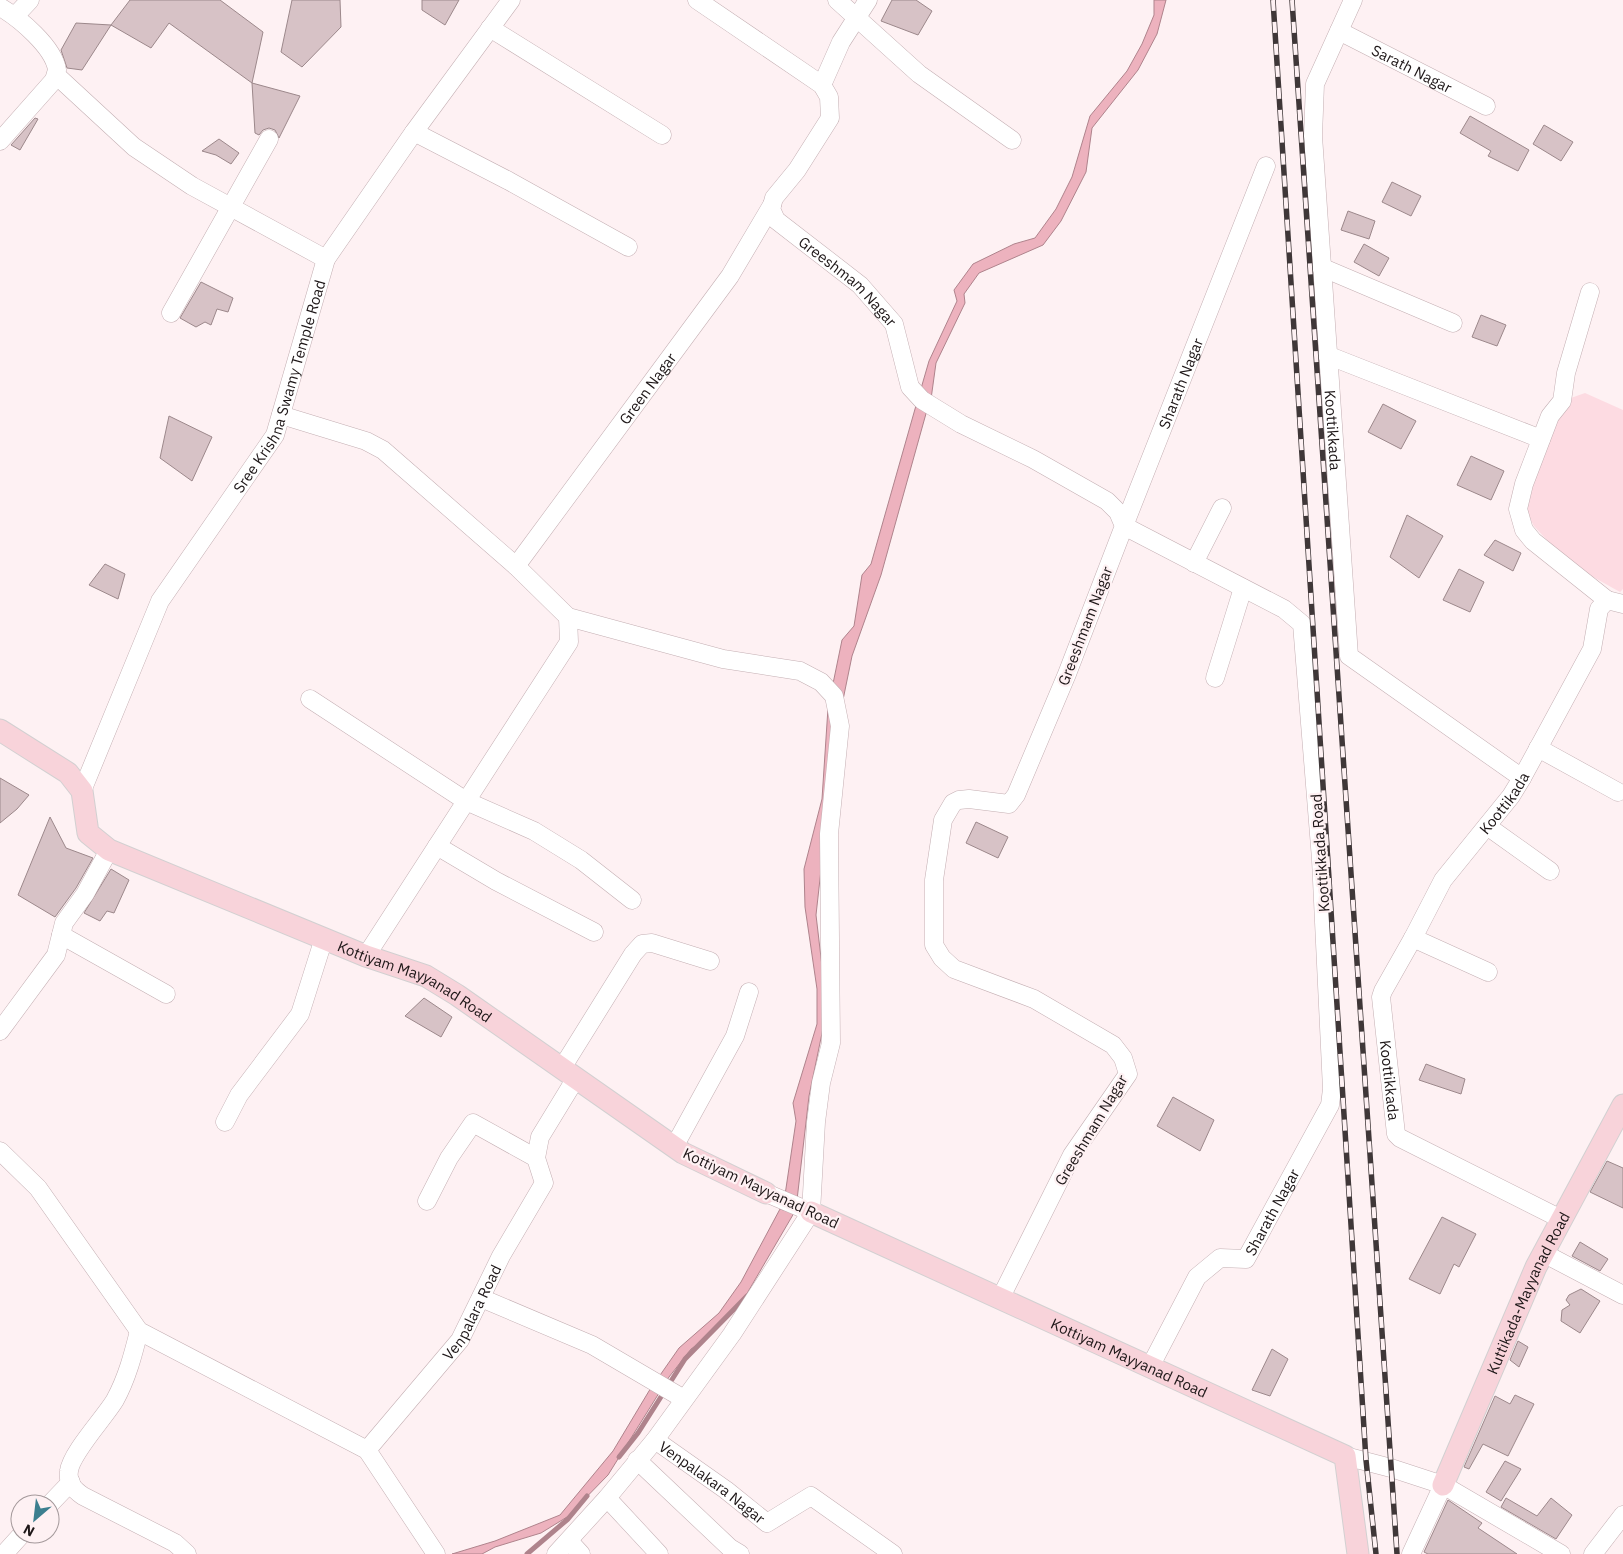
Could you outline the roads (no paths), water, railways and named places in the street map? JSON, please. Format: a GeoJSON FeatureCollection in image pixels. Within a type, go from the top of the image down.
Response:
{"type":"FeatureCollection","features":[{"type":"Feature","properties":{"kind":"main road"},"geometry":{"type":"LineString","coordinates":[[0,730],[68,773],[82,791]]}},
{"type":"Feature","properties":{"kind":"main road","name":"Kottiyam Mayyanad Road"},"geometry":{"type":"LineString","coordinates":[[82,791],[88,833],[109,850],[366,956],[426,976],[457,995],[674,1147],[766,1193]]}},
{"type":"Feature","properties":{"kind":"main road","name":"Kuttikada-Mayyanad Road"},"geometry":{"type":"LineString","coordinates":[[1443,1485],[1543,1253],[1560,1220],[1617,1129],[1623,1104]]}},
{"type":"Feature","properties":{"kind":"main road","name":"Kottiyam Mayyanad Road"},"geometry":{"type":"LineString","coordinates":[[811,1212],[1344,1456]]}},
{"type":"Feature","properties":{"kind":"main road"},"geometry":{"type":"LineString","coordinates":[[1344,1456],[1358,1554]]}},
{"type":"Feature","properties":{"kind":"street"},"geometry":{"type":"LineString","coordinates":[[0,141],[56,75],[57,66],[48,49],[8,11],[30,0]]}},
{"type":"Feature","properties":{"kind":"street","name":"Sree Krishna Swamy Temple Road"},"geometry":{"type":"LineString","coordinates":[[82,791],[160,601],[275,435],[326,259],[414,132],[511,0]]}},
{"type":"Feature","properties":{"kind":"street"},"geometry":{"type":"LineString","coordinates":[[697,0],[822,85],[829,98],[830,118],[797,170],[774,198],[772,205]]}},
{"type":"Feature","properties":{"kind":"street"},"geometry":{"type":"LineString","coordinates":[[837,0],[919,74],[1012,140]]}},
{"type":"Feature","properties":{"kind":"street"},"geometry":{"type":"LineString","coordinates":[[822,85],[841,42],[868,0]]}},
{"type":"Feature","properties":{"kind":"street","name":"Koottikkada"},"geometry":{"type":"LineString","coordinates":[[1353,0],[1315,84],[1312,136],[1349,656],[1522,778]]}},
{"type":"Feature","properties":{"kind":"street"},"geometry":{"type":"LineString","coordinates":[[490,28],[662,135]]}},
{"type":"Feature","properties":{"kind":"street","name":"Sarath Nagar"},"geometry":{"type":"LineString","coordinates":[[1339,31],[1486,106]]}},
{"type":"Feature","properties":{"kind":"street"},"geometry":{"type":"LineString","coordinates":[[56,75],[134,146],[192,186],[326,259]]}},
{"type":"Feature","properties":{"kind":"street"},"geometry":{"type":"LineString","coordinates":[[414,132],[509,181],[628,247]]}},
{"type":"Feature","properties":{"kind":"street"},"geometry":{"type":"LineString","coordinates":[[172,312],[270,139]]}},
{"type":"Feature","properties":{"kind":"street","name":"Sharath Nagar"},"geometry":{"type":"LineString","coordinates":[[1124,526],[1266,166]]}},
{"type":"Feature","properties":{"kind":"street","name":"Greeshmam Nagar"},"geometry":{"type":"LineString","coordinates":[[772,205],[771,209],[776,220],[860,285],[894,324],[910,387],[922,400],[961,424],[1033,458],[1107,501],[1118,512],[1124,526],[1067,674],[1016,795],[1009,804],[969,799],[953,803],[943,820],[938,838],[934,880],[934,944],[942,958],[954,970],[1034,1000],[1113,1045],[1123,1058],[1128,1074],[1072,1155],[1000,1299]]}},
{"type":"Feature","properties":{"kind":"street","name":"Green Nagar"},"geometry":{"type":"LineString","coordinates":[[516,566],[730,276],[772,205]]}},
{"type":"Feature","properties":{"kind":"street"},"geometry":{"type":"LineString","coordinates":[[1321,267],[1453,323]]}},
{"type":"Feature","properties":{"kind":"street"},"geometry":{"type":"LineString","coordinates":[[1590,292],[1566,372],[1562,401],[1550,416],[1524,484],[1518,509],[1524,530],[1533,542],[1562,567],[1615,602]]}},
{"type":"Feature","properties":{"kind":"street"},"geometry":{"type":"LineString","coordinates":[[1327,355],[1541,439]]}},
{"type":"Feature","properties":{"kind":"street"},"geometry":{"type":"LineString","coordinates":[[281,415],[374,444],[394,458],[516,566],[568,617],[723,659],[800,672],[821,682],[834,696],[840,726],[829,834],[831,1043],[821,1083],[816,1122],[811,1212],[732,1334],[680,1397],[655,1440],[607,1498],[575,1547],[556,1554]]}},
{"type":"Feature","properties":{"kind":"street"},"geometry":{"type":"LineString","coordinates":[[1194,563],[1222,508]]}},
{"type":"Feature","properties":{"kind":"street"},"geometry":{"type":"LineString","coordinates":[[1124,526],[1243,588],[1215,678]]}},
{"type":"Feature","properties":{"kind":"street","name":"Koottikkada Road"},"geometry":{"type":"LineString","coordinates":[[1243,588],[1284,609],[1302,624],[1321,860],[1332,1089],[1330,1105]]}},
{"type":"Feature","properties":{"kind":"street","name":"Koottikada"},"geometry":{"type":"LineString","coordinates":[[1413,938],[1443,880],[1487,826],[1522,778],[1592,649],[1599,609],[1615,602]]}},
{"type":"Feature","properties":{"kind":"street"},"geometry":{"type":"LineString","coordinates":[[366,956],[569,642],[568,617]]}},
{"type":"Feature","properties":{"kind":"street"},"geometry":{"type":"LineString","coordinates":[[310,699],[466,801],[542,836],[581,860],[632,900]]}},
{"type":"Feature","properties":{"kind":"street"},"geometry":{"type":"LineString","coordinates":[[1538,748],[1618,792]]}},
{"type":"Feature","properties":{"kind":"street"},"geometry":{"type":"LineString","coordinates":[[1487,826],[1550,872]]}},
{"type":"Feature","properties":{"kind":"street"},"geometry":{"type":"LineString","coordinates":[[437,846],[496,881],[594,932]]}},
{"type":"Feature","properties":{"kind":"street"},"geometry":{"type":"LineString","coordinates":[[0,1031],[56,955],[64,923],[85,894],[109,850]]}},
{"type":"Feature","properties":{"kind":"street"},"geometry":{"type":"LineString","coordinates":[[61,936],[166,994]]}},
{"type":"Feature","properties":{"kind":"street"},"geometry":{"type":"LineString","coordinates":[[225,1122],[239,1095],[300,1014],[324,938]]}},
{"type":"Feature","properties":{"kind":"street"},"geometry":{"type":"LineString","coordinates":[[1413,938],[1488,972]]}},
{"type":"Feature","properties":{"kind":"street","name":"Koottikkada"},"geometry":{"type":"LineString","coordinates":[[1413,938],[1382,991],[1381,997],[1396,1134],[1400,1138],[1560,1220]]}},
{"type":"Feature","properties":{"kind":"street"},"geometry":{"type":"LineString","coordinates":[[427,1202],[449,1158],[473,1123],[536,1158],[540,1137],[569,1073],[633,954],[642,944],[652,943],[710,961]]}},
{"type":"Feature","properties":{"kind":"street"},"geometry":{"type":"LineString","coordinates":[[674,1147],[735,1036],[749,992]]}},
{"type":"Feature","properties":{"kind":"street","name":"Sharath Nagar"},"geometry":{"type":"LineString","coordinates":[[1150,1367],[1197,1277],[1220,1258],[1246,1260],[1330,1105]]}},
{"type":"Feature","properties":{"kind":"street"},"geometry":{"type":"LineString","coordinates":[[0,1151],[38,1188],[139,1331],[367,1450],[436,1554]]}},
{"type":"Feature","properties":{"kind":"street","name":"Venpalara Road"},"geometry":{"type":"LineString","coordinates":[[367,1450],[460,1340],[501,1256],[544,1183],[536,1158]]}},
{"type":"Feature","properties":{"kind":"street","name":"Kottiyam Mayyanad Road"},"geometry":{"type":"LineString","coordinates":[[766,1193],[811,1212]]}},
{"type":"Feature","properties":{"kind":"street"},"geometry":{"type":"LineString","coordinates":[[1543,1253],[1623,1295]]}},
{"type":"Feature","properties":{"kind":"street"},"geometry":{"type":"LineString","coordinates":[[481,1298],[592,1345],[680,1397]]}},
{"type":"Feature","properties":{"kind":"street"},"geometry":{"type":"LineString","coordinates":[[139,1331],[127,1378],[71,1464],[68,1472],[70,1482],[73,1489],[83,1496],[175,1543],[187,1554]]}},
{"type":"Feature","properties":{"kind":"street","name":"Venpalakara Nagar"},"geometry":{"type":"LineString","coordinates":[[655,1440],[726,1490],[767,1524],[811,1496],[893,1554]]}},
{"type":"Feature","properties":{"kind":"street","name":"Kottiyam Mayyanad Road"},"geometry":{"type":"LineString","coordinates":[[1344,1456],[1391,1468],[1443,1485],[1561,1554]]}},
{"type":"Feature","properties":{"kind":"street"},"geometry":{"type":"LineString","coordinates":[[637,1460],[730,1548],[740,1554]]}},
{"type":"Feature","properties":{"kind":"street"},"geometry":{"type":"LineString","coordinates":[[59,1494],[70,1482]]}},
{"type":"Feature","properties":{"kind":"street"},"geometry":{"type":"LineString","coordinates":[[1411,1554],[1443,1485]]}},
{"type":"Feature","properties":{"kind":"street"},"geometry":{"type":"LineString","coordinates":[[607,1498],[659,1554]]}},
{"type":"Feature","properties":{"kind":"street"},"geometry":{"type":"LineString","coordinates":[[1592,1554],[1623,1515]]}},
{"type":"Feature","properties":{"kind":"street"},"geometry":{"type":"LineString","coordinates":[[4,1554],[13,1544]]}},
{"type":"Feature","properties":{"kind":"waterway"},"geometry":{"type":"LineString","coordinates":[[619,1457],[638,1433],[685,1359],[747,1296]]}},
{"type":"Feature","properties":{"kind":"waterway"},"geometry":{"type":"LineString","coordinates":[[527,1554],[568,1519],[587,1496]]}},
{"type":"Feature","properties":{"kind":"railway"},"geometry":{"type":"LineString","coordinates":[[1273,0],[1366,1460],[1376,1554]]}},
{"type":"Feature","properties":{"kind":"railway"},"geometry":{"type":"LineString","coordinates":[[1292,0],[1397,1554]]}}]}
